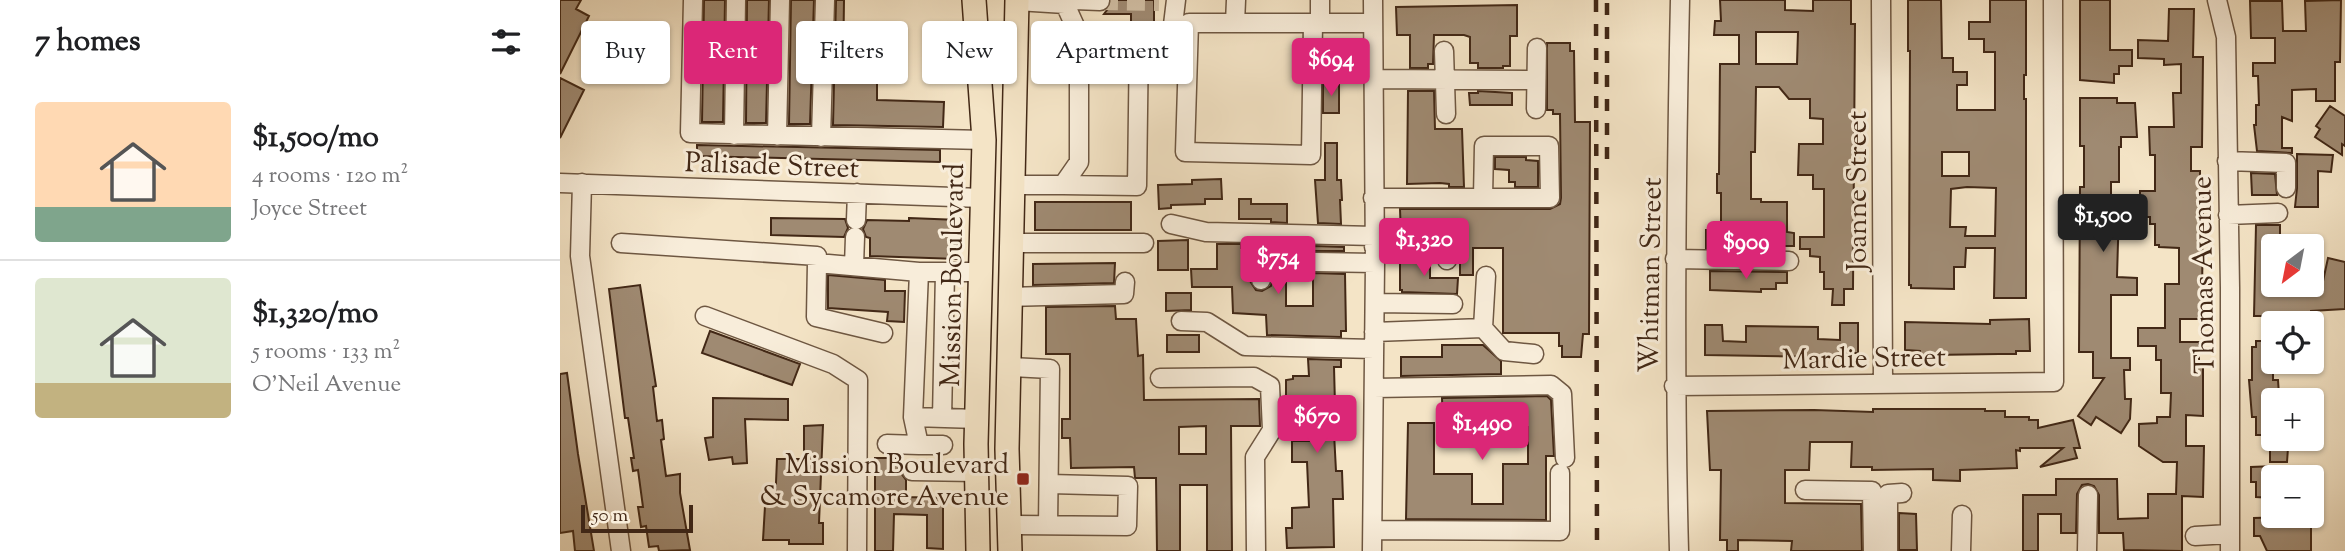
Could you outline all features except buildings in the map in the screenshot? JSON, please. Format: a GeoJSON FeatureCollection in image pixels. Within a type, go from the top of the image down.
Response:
{"type":"FeatureCollection","features":[{"type":"Feature","properties":{"kind":"main road","name":"Mission Boulevard"},"geometry":{"type":"LineString","coordinates":[[974,0],[984,140],[976,472],[978,551]]}},
{"type":"Feature","properties":{"kind":"main road"},"geometry":{"type":"LineString","coordinates":[[1010,551],[1007,449],[1017,1]]}},
{"type":"Feature","properties":{"kind":"street"},"geometry":{"type":"LineString","coordinates":[[694,0],[690,133],[984,140]]}},
{"type":"Feature","properties":{"kind":"street"},"geometry":{"type":"LineString","coordinates":[[734,135],[736,0]]}},
{"type":"Feature","properties":{"kind":"street"},"geometry":{"type":"LineString","coordinates":[[777,136],[780,0]]}},
{"type":"Feature","properties":{"kind":"street"},"geometry":{"type":"LineString","coordinates":[[821,137],[825,0]]}},
{"type":"Feature","properties":{"kind":"street"},"geometry":{"type":"LineString","coordinates":[[1235,23],[1236,0]]}},
{"type":"Feature","properties":{"kind":"street"},"geometry":{"type":"LineString","coordinates":[[1187,84],[1185,152],[1311,155],[1316,23],[1320,0]]}},
{"type":"Feature","properties":{"kind":"street"},"geometry":{"type":"LineString","coordinates":[[1372,551],[1375,303],[1373,0]]}},
{"type":"Feature","properties":{"kind":"street","name":"Whitman Street"},"geometry":{"type":"LineString","coordinates":[[1679,551],[1674,386],[1680,0]]}},
{"type":"Feature","properties":{"kind":"street","name":"Joanne Street"},"geometry":{"type":"LineString","coordinates":[[1881,0],[1883,383]]}},
{"type":"Feature","properties":{"kind":"street","name":"Mardie Street"},"geometry":{"type":"LineString","coordinates":[[1674,386],[2054,382],[2053,0]]}},
{"type":"Feature","properties":{"kind":"street","name":"Thomas Avenue"},"geometry":{"type":"LineString","coordinates":[[2217,0],[2226,37],[2230,543]]}},
{"type":"Feature","properties":{"kind":"street"},"geometry":{"type":"LineString","coordinates":[[1017,1],[1100,1]]}},
{"type":"Feature","properties":{"kind":"street"},"geometry":{"type":"LineString","coordinates":[[1170,1],[1171,21]]}},
{"type":"Feature","properties":{"kind":"street"},"geometry":{"type":"LineString","coordinates":[[1063,185],[1079,162],[1079,35],[1065,2]]}},
{"type":"Feature","properties":{"kind":"street"},"geometry":{"type":"LineString","coordinates":[[1193,23],[1373,23]]}},
{"type":"Feature","properties":{"kind":"street"},"geometry":{"type":"LineString","coordinates":[[1536,109],[1537,48]]}},
{"type":"Feature","properties":{"kind":"street"},"geometry":{"type":"LineString","coordinates":[[1444,51],[1446,114]]}},
{"type":"Feature","properties":{"kind":"street"},"geometry":{"type":"LineString","coordinates":[[1374,79],[1536,80]]}},
{"type":"Feature","properties":{"kind":"street"},"geometry":{"type":"LineString","coordinates":[[1013,185],[1137,186],[1138,84]]}},
{"type":"Feature","properties":{"kind":"street"},"geometry":{"type":"LineString","coordinates":[[1373,198],[1483,198],[1550,198],[1549,146],[1484,146],[1483,198]]}},
{"type":"Feature","properties":{"kind":"street"},"geometry":{"type":"LineString","coordinates":[[2227,162],[2286,163],[2286,188]]}},
{"type":"Feature","properties":{"kind":"street","name":"Palisade Street"},"geometry":{"type":"LineString","coordinates":[[560,183],[982,198]]}},
{"type":"Feature","properties":{"kind":"street"},"geometry":{"type":"LineString","coordinates":[[582,183],[580,256],[621,551]]}},
{"type":"Feature","properties":{"kind":"street"},"geometry":{"type":"LineString","coordinates":[[854,266],[857,194]]}},
{"type":"Feature","properties":{"kind":"street"},"geometry":{"type":"LineString","coordinates":[[2228,215],[2278,213]]}},
{"type":"Feature","properties":{"kind":"street"},"geometry":{"type":"LineString","coordinates":[[1171,224],[1206,232],[1375,249]]}},
{"type":"Feature","properties":{"kind":"street"},"geometry":{"type":"LineString","coordinates":[[621,243],[817,257],[816,317],[883,333]]}},
{"type":"Feature","properties":{"kind":"street"},"geometry":{"type":"LineString","coordinates":[[1012,243],[1144,243]]}},
{"type":"Feature","properties":{"kind":"street"},"geometry":{"type":"LineString","coordinates":[[1261,280],[1260,261],[1375,249],[1444,247],[1447,260]]}},
{"type":"Feature","properties":{"kind":"street"},"geometry":{"type":"LineString","coordinates":[[1675,259],[1789,261]]}},
{"type":"Feature","properties":{"kind":"street"},"geometry":{"type":"LineString","coordinates":[[817,263],[919,272],[981,272]]}},
{"type":"Feature","properties":{"kind":"street"},"geometry":{"type":"LineString","coordinates":[[919,272],[914,417],[919,445]]}},
{"type":"Feature","properties":{"kind":"street"},"geometry":{"type":"LineString","coordinates":[[942,418],[946,272]]}},
{"type":"Feature","properties":{"kind":"street"},"geometry":{"type":"LineString","coordinates":[[1486,276],[1483,327],[1504,351],[1534,354]]}},
{"type":"Feature","properties":{"kind":"street"},"geometry":{"type":"LineString","coordinates":[[1010,297],[1124,294],[1125,282]]}},
{"type":"Feature","properties":{"kind":"street"},"geometry":{"type":"LineString","coordinates":[[1375,303],[1453,304]]}},
{"type":"Feature","properties":{"kind":"street"},"geometry":{"type":"LineString","coordinates":[[705,316],[832,364],[858,380],[857,551]]}},
{"type":"Feature","properties":{"kind":"street"},"geometry":{"type":"LineString","coordinates":[[1181,321],[1207,322],[1245,346],[1374,341],[1483,327]]}},
{"type":"Feature","properties":{"kind":"street"},"geometry":{"type":"LineString","coordinates":[[1009,367],[1049,369],[1048,525]]}},
{"type":"Feature","properties":{"kind":"street"},"geometry":{"type":"LineString","coordinates":[[1160,377],[1254,377],[1270,386],[1272,430],[1255,457],[1256,551]]}},
{"type":"Feature","properties":{"kind":"street"},"geometry":{"type":"LineString","coordinates":[[1373,530],[1560,531],[1562,466],[1562,394],[1551,385],[1374,388]]}},
{"type":"Feature","properties":{"kind":"street"},"geometry":{"type":"LineString","coordinates":[[914,417],[977,419]]}},
{"type":"Feature","properties":{"kind":"street"},"geometry":{"type":"LineString","coordinates":[[887,444],[943,445]]}},
{"type":"Feature","properties":{"kind":"street"},"geometry":{"type":"LineString","coordinates":[[912,471],[976,472]]}},
{"type":"Feature","properties":{"kind":"street"},"geometry":{"type":"LineString","coordinates":[[1010,525],[1127,526],[1128,486],[1050,484]]}},
{"type":"Feature","properties":{"kind":"street"},"geometry":{"type":"LineString","coordinates":[[1805,490],[1872,491],[1873,551]]}},
{"type":"Feature","properties":{"kind":"street"},"geometry":{"type":"LineString","coordinates":[[1888,551],[1888,494],[1902,493]]}},
{"type":"Feature","properties":{"kind":"street"},"geometry":{"type":"LineString","coordinates":[[2087,551],[2088,495]]}},
{"type":"Feature","properties":{"kind":"street"},"geometry":{"type":"LineString","coordinates":[[1961,551],[1962,515]]}},
{"type":"Feature","properties":{"kind":"street"},"geometry":{"type":"LineString","coordinates":[[2194,536],[2230,543]]}},
{"type":"Feature","properties":{"kind":"tunnel"},"geometry":{"type":"LineString","coordinates":[[1100,1],[1159,2]]}},
{"type":"Feature","properties":{"kind":"railway"},"geometry":{"type":"LineString","coordinates":[[1596,0],[1597,551]]}},
{"type":"Feature","properties":{"kind":"railway"},"geometry":{"type":"LineString","coordinates":[[1607,0],[1607,159]]}},
{"type":"Feature","properties":{"kind":"place","name":"Mission Boulevard & Sycamore Avenue"},"geometry":{"type":"Point","coordinates":[1023,479]}}]}
